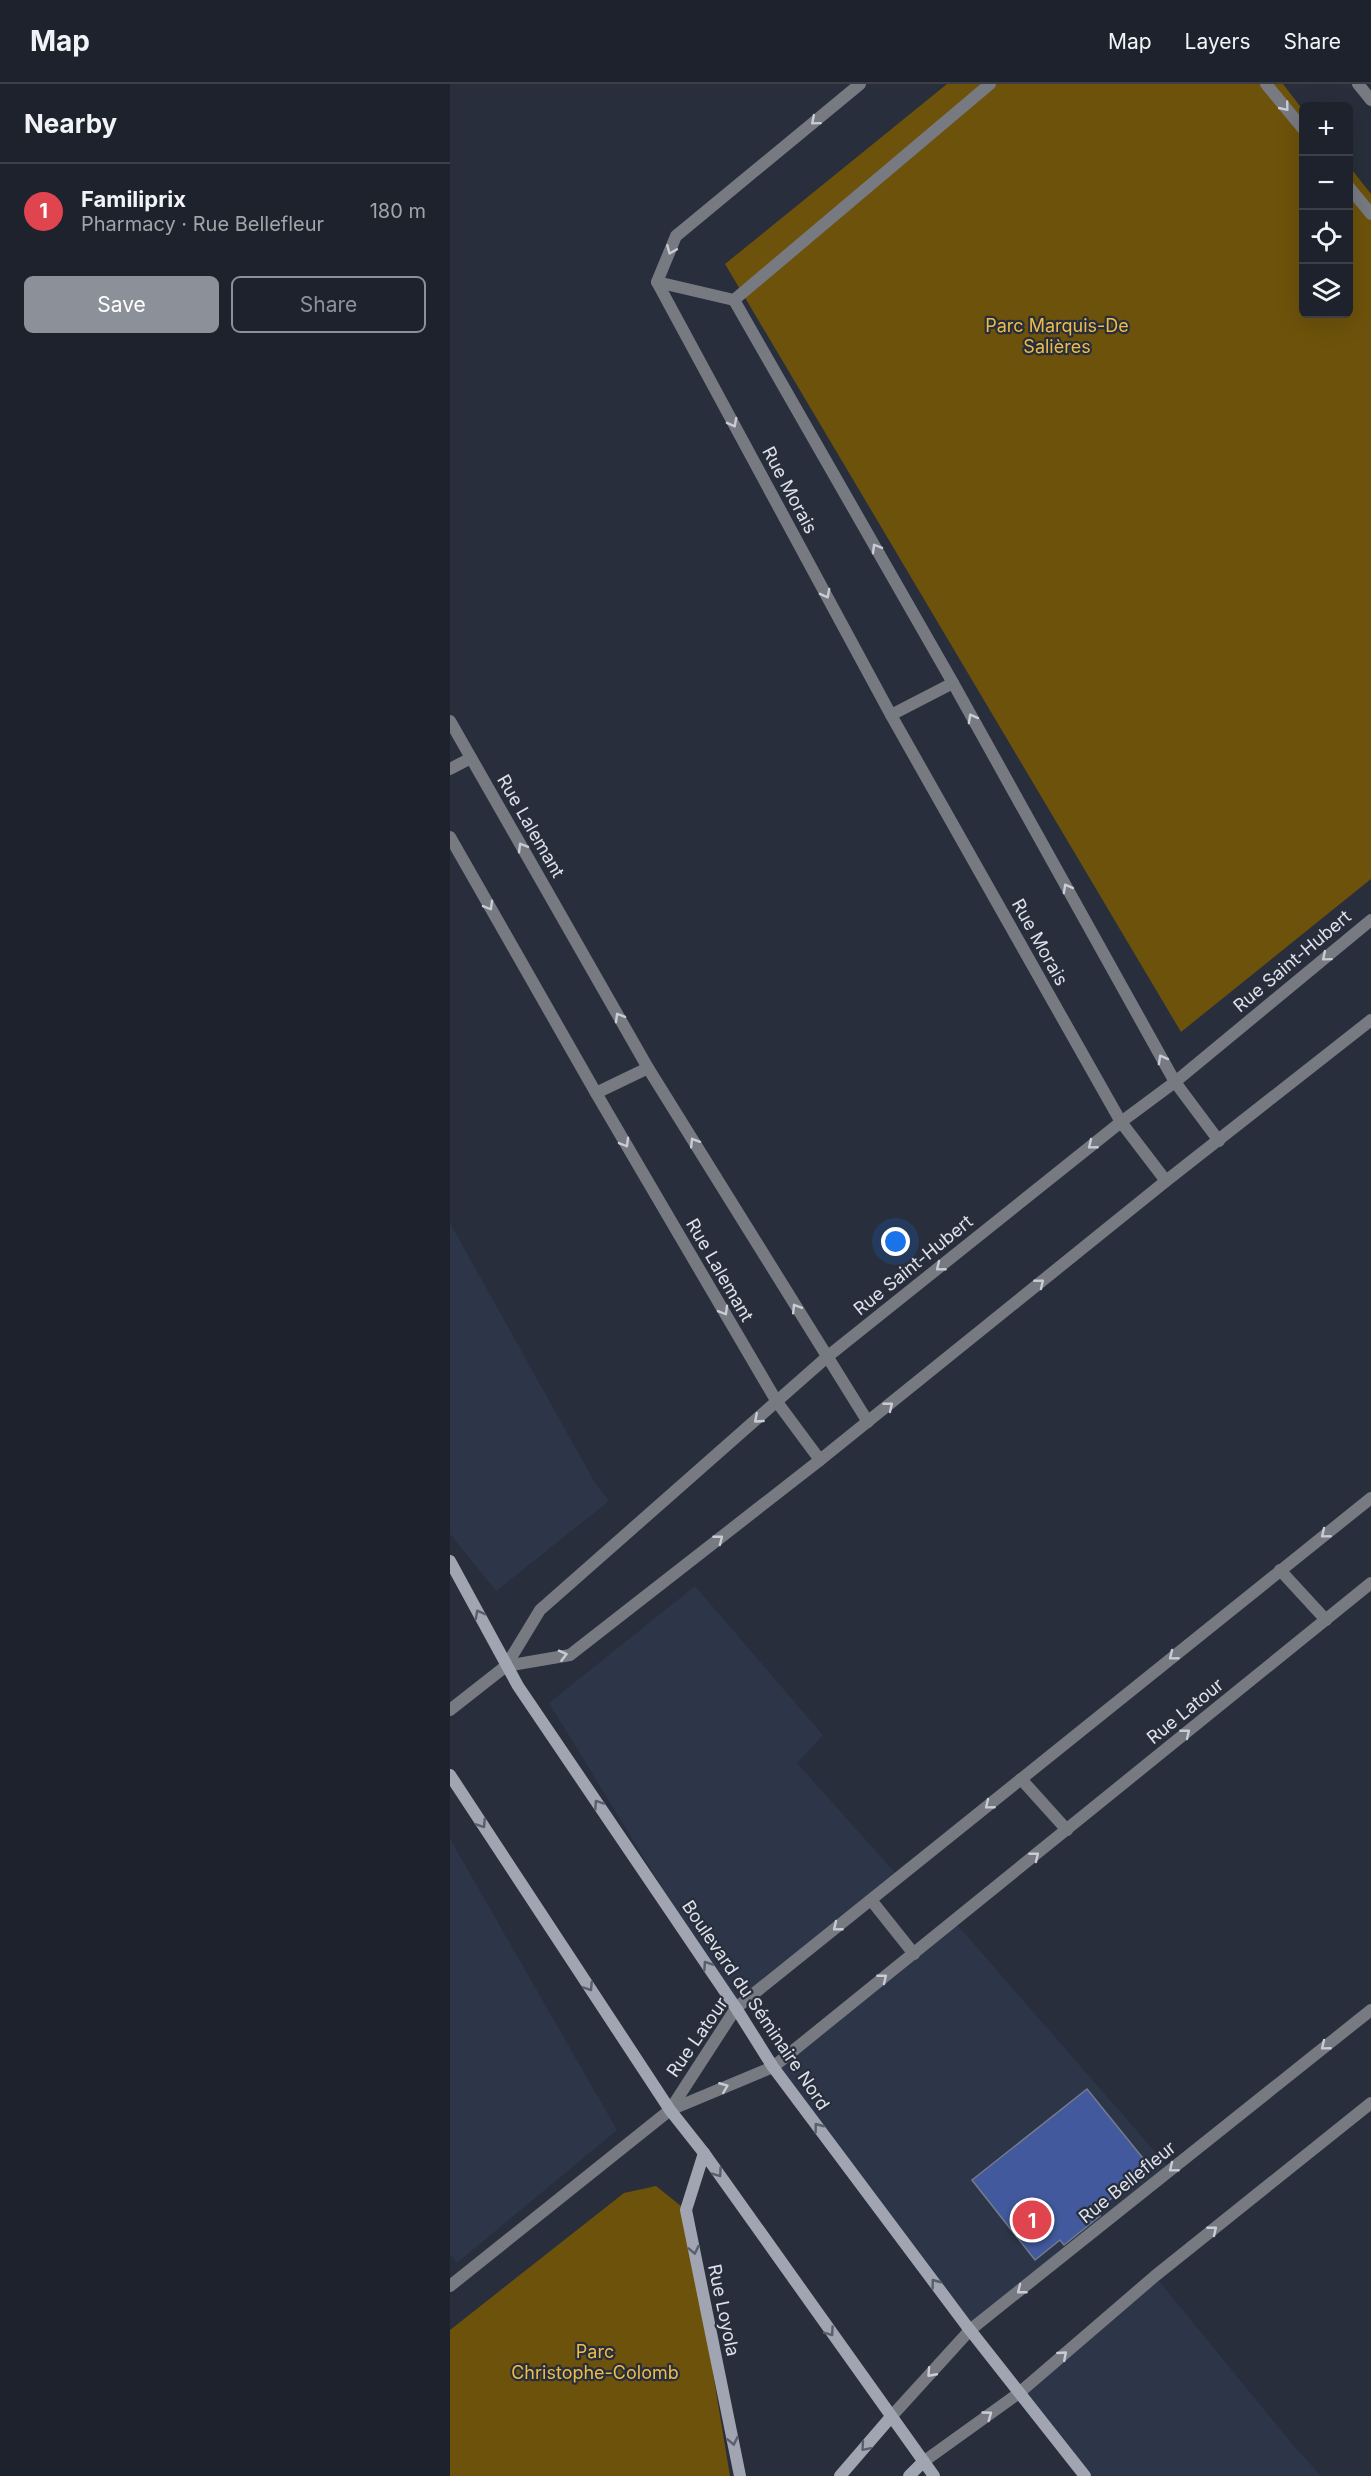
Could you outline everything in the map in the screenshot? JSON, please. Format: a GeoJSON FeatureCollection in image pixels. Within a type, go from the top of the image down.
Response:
{"type":"FeatureCollection","features":[{"type":"Feature","properties":{"kind":"main road","name":"Boulevard du Séminaire Nord"},"geometry":{"type":"LineString","coordinates":[[450,1561],[506,1666],[736,2008],[772,2067],[1018,2393],[1085,2476]]}},
{"type":"Feature","properties":{"kind":"main road"},"geometry":{"type":"LineString","coordinates":[[450,1775],[670,2110],[704,2153],[890,2418],[934,2476]]}},
{"type":"Feature","properties":{"kind":"main road","name":"Rue Loyola"},"geometry":{"type":"LineString","coordinates":[[704,2153],[686,2210],[740,2476]]}},
{"type":"Feature","properties":{"kind":"main road"},"geometry":{"type":"LineString","coordinates":[[840,2476],[890,2418]]}},
{"type":"Feature","properties":{"kind":"main road"},"geometry":{"type":"LineString","coordinates":[[909,2476],[923,2462]]}},
{"type":"Feature","properties":{"kind":"street"},"geometry":{"type":"LineString","coordinates":[[860,84],[676,236],[657,282],[734,300],[1175,1082],[1220,1141]]}},
{"type":"Feature","properties":{"kind":"street"},"geometry":{"type":"LineString","coordinates":[[734,300],[990,84]]}},
{"type":"Feature","properties":{"kind":"street"},"geometry":{"type":"LineString","coordinates":[[1266,84],[1299,124]]}},
{"type":"Feature","properties":{"kind":"street"},"geometry":{"type":"LineString","coordinates":[[1358,84],[1371,100]]}},
{"type":"Feature","properties":{"kind":"street"},"geometry":{"type":"LineString","coordinates":[[1353,192],[1371,214]]}},
{"type":"Feature","properties":{"kind":"street","name":"Rue Morais"},"geometry":{"type":"LineString","coordinates":[[657,282],[891,715],[1121,1122],[1166,1181]]}},
{"type":"Feature","properties":{"kind":"street"},"geometry":{"type":"LineString","coordinates":[[891,715],[952,683]]}},
{"type":"Feature","properties":{"kind":"street","name":"Rue Lalemant"},"geometry":{"type":"LineString","coordinates":[[450,721],[648,1068],[868,1422]]}},
{"type":"Feature","properties":{"kind":"street"},"geometry":{"type":"LineString","coordinates":[[450,770],[471,758]]}},
{"type":"Feature","properties":{"kind":"street","name":"Rue Lalemant"},"geometry":{"type":"LineString","coordinates":[[450,837],[596,1093],[777,1402],[820,1460]]}},
{"type":"Feature","properties":{"kind":"street","name":"Rue Saint-Hubert"},"geometry":{"type":"LineString","coordinates":[[450,1710],[506,1666],[540,1610],[827,1357],[1121,1122],[1175,1082],[1371,920]]}},
{"type":"Feature","properties":{"kind":"street","name":"Rue Saint-Hubert"},"geometry":{"type":"LineString","coordinates":[[506,1666],[570,1655],[868,1422],[1166,1181],[1220,1141],[1371,1020]]}},
{"type":"Feature","properties":{"kind":"street"},"geometry":{"type":"LineString","coordinates":[[596,1093],[648,1068]]}},
{"type":"Feature","properties":{"kind":"street","name":"Rue Latour"},"geometry":{"type":"LineString","coordinates":[[670,2110],[736,2008],[1371,1498]]}},
{"type":"Feature","properties":{"kind":"street"},"geometry":{"type":"LineString","coordinates":[[1280,1570],[1326,1620]]}},
{"type":"Feature","properties":{"kind":"street","name":"Rue Latour"},"geometry":{"type":"LineString","coordinates":[[450,2286],[670,2110],[772,2067],[1371,1584]]}},
{"type":"Feature","properties":{"kind":"street"},"geometry":{"type":"LineString","coordinates":[[1021,1779],[1067,1830]]}},
{"type":"Feature","properties":{"kind":"street"},"geometry":{"type":"LineString","coordinates":[[871,1900],[914,1954]]}},
{"type":"Feature","properties":{"kind":"street","name":"Rue Bellefleur"},"geometry":{"type":"LineString","coordinates":[[890,2418],[970,2330],[1371,2010]]}},
{"type":"Feature","properties":{"kind":"street"},"geometry":{"type":"LineString","coordinates":[[923,2462],[1018,2393],[1155,2276],[1371,2103]]}},
{"type":"Feature","properties":{"kind":"shaded area"},"geometry":{"type":"Polygon","coordinates":[[[450,1223],[594,1481],[609,1501],[496,1591],[450,1534],[450,1223]]]}},
{"type":"Feature","properties":{"kind":"shaded area"},"geometry":{"type":"Polygon","coordinates":[[[695,1586],[823,1735],[797,1763],[899,1877],[736,2008],[549,1703],[695,1586]]]}},
{"type":"Feature","properties":{"kind":"shaded area"},"geometry":{"type":"Polygon","coordinates":[[[450,1839],[617,2130],[457,2263],[450,2254],[450,1839]]]}},
{"type":"Feature","properties":{"kind":"shaded area"},"geometry":{"type":"Polygon","coordinates":[[[954,1921],[1171,2170],[970,2330],[773,2067],[954,1921]]]}},
{"type":"Feature","properties":{"kind":"shaded area"},"geometry":{"type":"Polygon","coordinates":[[[1155,2276],[1321,2476],[1085,2476],[1019,2393],[1155,2276]]]}},
{"type":"Feature","properties":{"kind":"green space","name":"Parc Marquis-De Salières"},"geometry":{"type":"Polygon","coordinates":[[[947,84],[1283,84],[1299,105],[1299,318],[1353,318],[1353,171],[1371,194],[1371,879],[1181,1032],[725,264],[947,84]]]}},
{"type":"Feature","properties":{"kind":"green space","name":"Parc Christophe-Colomb"},"geometry":{"type":"Polygon","coordinates":[[[656,2186],[686,2210],[730,2476],[450,2476],[450,2330],[624,2193],[656,2186]]]}},
{"type":"Feature","properties":{"kind":"building"},"geometry":{"type":"Polygon","coordinates":[[[1087,2089],[1150,2167],[1096,2211],[1100,2216],[1064,2245],[1060,2240],[1035,2260],[972,2180],[1087,2089]]]}},
{"type":"Feature","properties":{"kind":"place","name":"Familiprix"},"geometry":{"type":"Point","coordinates":[1032,2220]}}]}
